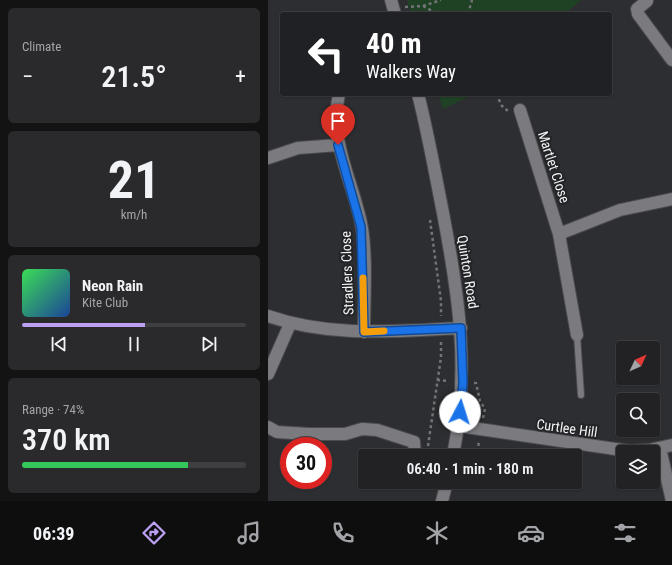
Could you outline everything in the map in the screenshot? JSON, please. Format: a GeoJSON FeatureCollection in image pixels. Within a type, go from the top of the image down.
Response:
{"type":"FeatureCollection","features":[{"type":"Feature","properties":{"kind":"street"},"geometry":{"type":"LineString","coordinates":[[647,1],[637,10],[638,14],[672,60]]}},
{"type":"Feature","properties":{"kind":"street","name":"Stradlers Close"},"geometry":{"type":"LineString","coordinates":[[338,96],[335,109],[338,145],[361,227],[364,332]]}},
{"type":"Feature","properties":{"kind":"street","name":"Quinton Road"},"geometry":{"type":"LineString","coordinates":[[418,96],[456,280],[461,328],[463,383],[459,426],[454,449]]}},
{"type":"Feature","properties":{"kind":"street","name":"Martlet Close"},"geometry":{"type":"LineString","coordinates":[[520,110],[559,234],[576,335]]}},
{"type":"Feature","properties":{"kind":"street"},"geometry":{"type":"LineString","coordinates":[[268,158],[298,148],[338,145]]}},
{"type":"Feature","properties":{"kind":"street"},"geometry":{"type":"LineString","coordinates":[[559,234],[620,210],[672,199]]}},
{"type":"Feature","properties":{"kind":"street"},"geometry":{"type":"LineString","coordinates":[[268,316],[290,324],[337,331],[364,332],[461,328]]}},
{"type":"Feature","properties":{"kind":"street"},"geometry":{"type":"LineString","coordinates":[[268,374],[290,324]]}},
{"type":"Feature","properties":{"kind":"street","name":"Curtlee Hill"},"geometry":{"type":"LineString","coordinates":[[459,426],[629,451],[666,447]]}},
{"type":"Feature","properties":{"kind":"street"},"geometry":{"type":"LineString","coordinates":[[268,427],[277,432],[309,434],[345,434],[362,429],[377,430],[414,442],[414,449]]}},
{"type":"Feature","properties":{"kind":"street"},"geometry":{"type":"LineString","coordinates":[[666,447],[672,501]]}},
{"type":"Feature","properties":{"kind":"street"},"geometry":{"type":"LineString","coordinates":[[442,501],[446,489]]}},
{"type":"Feature","properties":{"kind":"lane"},"geometry":{"type":"LineString","coordinates":[[576,335],[581,396]]}},
{"type":"Feature","properties":{"kind":"path"},"geometry":{"type":"LineString","coordinates":[[394,8],[423,6],[441,0]]}},
{"type":"Feature","properties":{"kind":"path"},"geometry":{"type":"LineString","coordinates":[[469,12],[472,0]]}},
{"type":"Feature","properties":{"kind":"path"},"geometry":{"type":"LineString","coordinates":[[423,6],[434,12]]}},
{"type":"Feature","properties":{"kind":"path"},"geometry":{"type":"LineString","coordinates":[[497,96],[502,106],[509,111],[520,110]]}},
{"type":"Feature","properties":{"kind":"path"},"geometry":{"type":"LineString","coordinates":[[428,449],[441,357],[440,301],[429,212]]}},
{"type":"Feature","properties":{"kind":"green space"},"geometry":{"type":"Polygon","coordinates":[[[407,0],[581,0],[567,12],[410,12],[407,0]]]}},
{"type":"Feature","properties":{"kind":"green space"},"geometry":{"type":"Polygon","coordinates":[[[439,96],[470,96],[443,109],[439,96]]]}},
{"type":"Feature","properties":{"kind":"slow traffic"},"geometry":{"type":"LineString","coordinates":[[363,278],[364,332],[384,331]]}},
{"type":"Feature","properties":{"kind":"route"},"geometry":{"type":"LineString","coordinates":[[338,145],[361,227],[363,244],[364,332],[461,328],[463,383],[460,412]]}}]}
